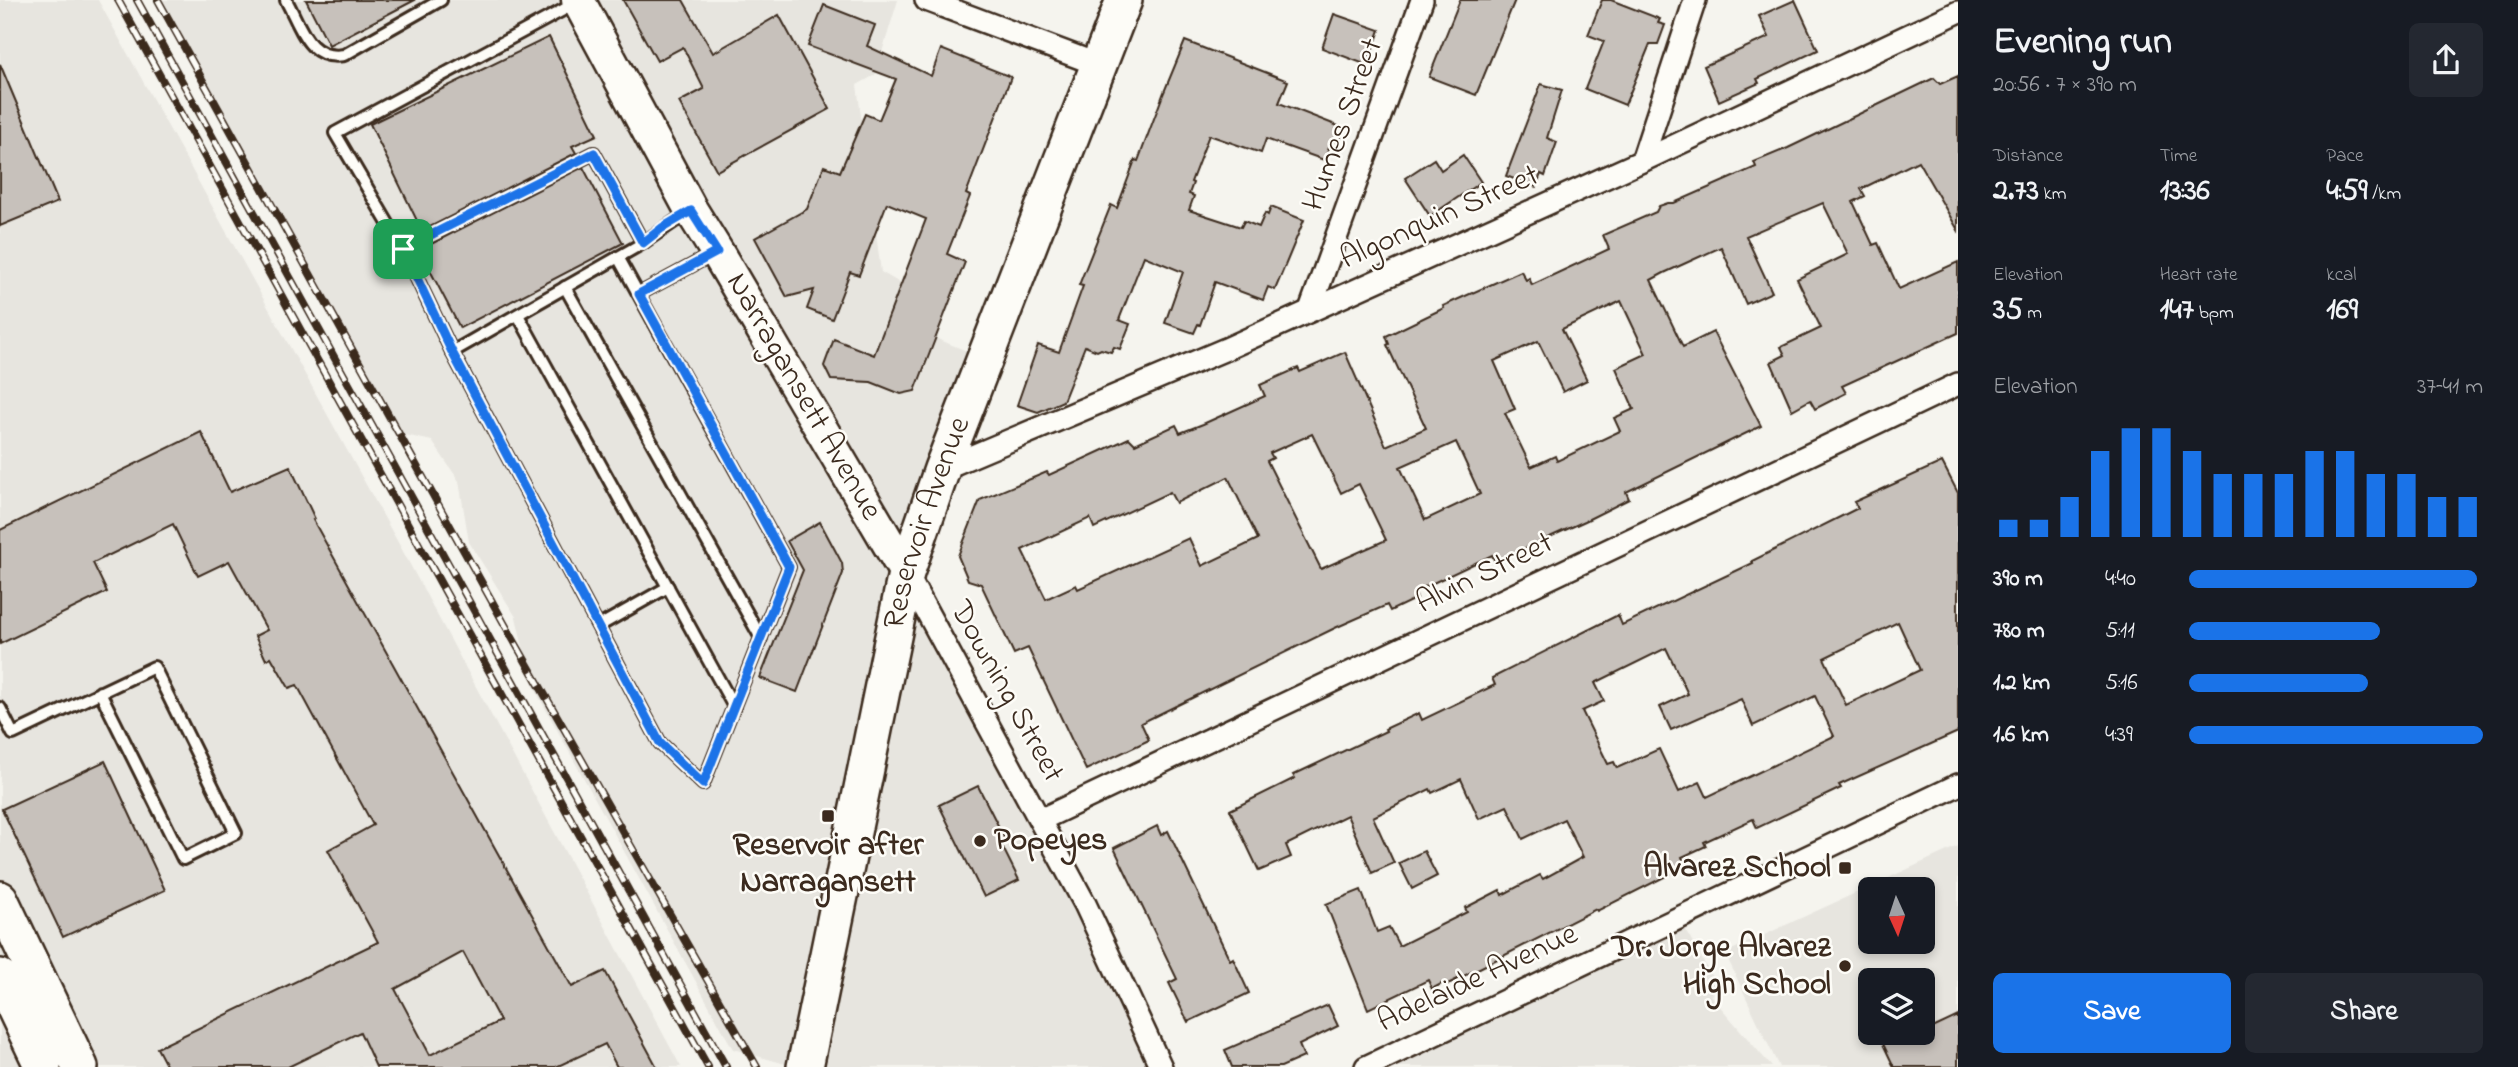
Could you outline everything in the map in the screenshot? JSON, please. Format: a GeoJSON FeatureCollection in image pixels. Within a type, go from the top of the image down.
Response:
{"type":"FeatureCollection","features":[{"type":"Feature","properties":{"kind":"main road","name":"Reservoir Avenue"},"geometry":{"type":"LineString","coordinates":[[807,1058],[906,573],[942,470],[1124,0]]}},
{"type":"Feature","properties":{"kind":"main road"},"geometry":{"type":"LineString","coordinates":[[0,899],[80,1067]]}},
{"type":"Feature","properties":{"kind":"main road"},"geometry":{"type":"LineString","coordinates":[[0,977],[43,1067]]}},
{"type":"Feature","properties":{"kind":"street"},"geometry":{"type":"LineString","coordinates":[[926,0],[1098,65]]}},
{"type":"Feature","properties":{"kind":"street","name":"Humes Street"},"geometry":{"type":"LineString","coordinates":[[1310,310],[1422,0]]}},
{"type":"Feature","properties":{"kind":"street"},"geometry":{"type":"LineString","coordinates":[[1642,161],[1695,0]]}},
{"type":"Feature","properties":{"kind":"street","name":"Narragansett Avenue"},"geometry":{"type":"LineString","coordinates":[[578,1],[691,211],[906,573]]}},
{"type":"Feature","properties":{"kind":"street","name":"Algonquin Street"},"geometry":{"type":"LineString","coordinates":[[942,470],[1226,349],[1642,161],[1958,12]]}},
{"type":"Feature","properties":{"kind":"street","name":"Alvin Street"},"geometry":{"type":"LineString","coordinates":[[1040,820],[1958,384]]}},
{"type":"Feature","properties":{"kind":"street","name":"Downing Street"},"geometry":{"type":"LineString","coordinates":[[906,573],[1085,904],[1161,1067]]}},
{"type":"Feature","properties":{"kind":"street","name":"Adelaide Avenue"},"geometry":{"type":"LineString","coordinates":[[1366,1067],[1958,785]]}},
{"type":"Feature","properties":{"kind":"lane"},"geometry":{"type":"LineString","coordinates":[[286,0],[314,50],[330,57],[344,55],[440,0]]}},
{"type":"Feature","properties":{"kind":"lane"},"geometry":{"type":"LineString","coordinates":[[578,1],[335,133],[403,249],[452,352],[660,743],[703,784],[789,567],[618,257]]}},
{"type":"Feature","properties":{"kind":"lane"},"geometry":{"type":"LineString","coordinates":[[403,249],[594,153],[643,243]]}},
{"type":"Feature","properties":{"kind":"lane"},"geometry":{"type":"LineString","coordinates":[[452,352],[643,243],[691,211]]}},
{"type":"Feature","properties":{"kind":"lane"},"geometry":{"type":"LineString","coordinates":[[639,294],[717,252]]}},
{"type":"Feature","properties":{"kind":"lane"},"geometry":{"type":"LineString","coordinates":[[565,287],[761,638]]}},
{"type":"Feature","properties":{"kind":"lane"},"geometry":{"type":"LineString","coordinates":[[518,315],[734,707]]}},
{"type":"Feature","properties":{"kind":"lane"},"geometry":{"type":"LineString","coordinates":[[598,626],[668,587]]}},
{"type":"Feature","properties":{"kind":"lane"},"geometry":{"type":"LineString","coordinates":[[0,708],[13,734],[100,692],[154,667],[236,833],[183,859],[100,692]]}},
{"type":"Feature","properties":{"kind":"shaded area"},"geometry":{"type":"Polygon","coordinates":[[[0,0],[98,0],[400,546],[681,1067],[0,1067],[0,0]]]}},
{"type":"Feature","properties":{"kind":"shaded area"},"geometry":{"type":"Polygon","coordinates":[[[157,0],[898,0],[875,75],[857,85],[881,272],[910,289],[918,331],[974,354],[907,560],[1157,1067],[796,1067],[733,1049],[539,697],[530,677],[516,617],[469,542],[459,481],[432,441],[392,432],[346,343],[157,0]]]}},
{"type":"Feature","properties":{"kind":"shaded area","name":"Dr. Jorge Alvarez High School"},"geometry":{"type":"Polygon","coordinates":[[[1958,846],[1958,1067],[1779,1067],[1725,953],[1858,892],[1858,954],[1936,954],[1936,877],[1890,877],[1958,846]]]}},
{"type":"Feature","properties":{"kind":"shaded area"},"geometry":{"type":"Polygon","coordinates":[[[1680,919],[1715,983],[1711,996],[1772,1067],[1369,1067],[1680,919]]]}},
{"type":"Feature","properties":{"kind":"building"},"geometry":{"type":"Polygon","coordinates":[[[306,0],[415,0],[329,45],[306,0]]]}},
{"type":"Feature","properties":{"kind":"building"},"geometry":{"type":"Polygon","coordinates":[[[623,0],[683,0],[713,53],[779,15],[830,109],[717,171],[679,102],[704,89],[683,47],[657,61],[623,0]]]}},
{"type":"Feature","properties":{"kind":"building"},"geometry":{"type":"Polygon","coordinates":[[[1460,0],[1515,0],[1476,95],[1429,77],[1460,0]]]}},
{"type":"Feature","properties":{"kind":"building"},"geometry":{"type":"Polygon","coordinates":[[[1602,0],[1611,0],[1660,19],[1658,23],[1665,25],[1658,44],[1650,44],[1625,105],[1585,89],[1604,41],[1588,35],[1602,0]]]}},
{"type":"Feature","properties":{"kind":"building"},"geometry":{"type":"Polygon","coordinates":[[[1795,0],[1818,50],[1757,79],[1759,83],[1719,101],[1704,66],[1769,37],[1759,16],[1795,0]]]}},
{"type":"Feature","properties":{"kind":"building"},"geometry":{"type":"Polygon","coordinates":[[[824,5],[875,25],[867,46],[931,76],[941,49],[1011,77],[966,194],[970,196],[947,254],[965,262],[915,391],[901,394],[871,382],[831,380],[824,366],[834,339],[874,355],[926,219],[887,203],[859,275],[850,272],[832,319],[807,309],[814,290],[787,297],[755,238],[807,209],[824,166],[840,172],[865,114],[879,120],[896,79],[808,46],[824,5]]]}},
{"type":"Feature","properties":{"kind":"building"},"geometry":{"type":"Polygon","coordinates":[[[1334,14],[1380,30],[1367,65],[1322,48],[1334,14]]]}},
{"type":"Feature","properties":{"kind":"building"},"geometry":{"type":"Polygon","coordinates":[[[549,37],[597,135],[572,146],[576,153],[422,231],[370,124],[549,37]]]}},
{"type":"Feature","properties":{"kind":"building"},"geometry":{"type":"Polygon","coordinates":[[[1185,41],[1288,81],[1279,103],[1351,131],[1331,143],[1324,160],[1266,139],[1261,153],[1209,135],[1191,182],[1193,183],[1189,194],[1194,196],[1189,210],[1241,227],[1244,221],[1259,227],[1271,207],[1304,220],[1275,290],[1268,287],[1263,300],[1215,282],[1200,325],[1198,324],[1194,333],[1165,323],[1183,272],[1144,256],[1119,320],[1130,324],[1120,349],[1114,347],[1111,352],[1101,349],[1097,351],[1085,346],[1063,401],[1038,412],[1017,405],[1038,345],[1059,352],[1083,286],[1079,285],[1111,205],[1117,208],[1185,41]]]}},
{"type":"Feature","properties":{"kind":"building"},"geometry":{"type":"Polygon","coordinates":[[[0,64],[58,202],[0,226],[0,64]]]}},
{"type":"Feature","properties":{"kind":"building"},"geometry":{"type":"Polygon","coordinates":[[[1958,76],[1958,230],[1918,161],[1861,189],[1865,196],[1853,202],[1873,245],[1878,243],[1899,289],[1958,262],[1958,333],[1842,386],[1846,393],[1815,409],[1810,400],[1792,410],[1771,362],[1785,355],[1781,347],[1821,328],[1797,279],[1848,254],[1823,203],[1746,236],[1772,292],[1746,304],[1721,247],[1664,273],[1651,280],[1683,347],[1713,332],[1761,426],[1626,492],[1629,499],[1585,521],[1495,562],[1492,555],[1414,592],[1417,598],[1390,611],[1387,605],[1335,628],[1141,723],[1149,740],[1086,770],[1028,648],[1014,654],[981,584],[968,580],[958,556],[980,500],[1047,472],[1049,475],[1129,438],[1135,444],[1176,425],[1180,433],[1203,424],[1265,396],[1260,385],[1298,368],[1300,372],[1345,352],[1386,446],[1426,428],[1387,345],[1386,336],[1444,308],[1443,306],[1521,271],[1532,285],[1609,249],[1603,235],[1656,212],[1659,206],[1674,203],[1756,167],[1754,162],[1934,78],[1940,84],[1958,76]],[[1621,301],[1562,329],[1587,380],[1563,392],[1538,341],[1494,361],[1515,409],[1505,413],[1531,467],[1555,456],[1557,461],[1620,431],[1614,418],[1634,409],[1616,368],[1646,354],[1621,301]],[[1312,434],[1270,453],[1273,458],[1267,461],[1321,569],[1386,540],[1359,484],[1341,493],[1312,434]],[[1456,442],[1400,467],[1425,520],[1480,494],[1456,442]],[[1228,477],[1176,503],[1170,492],[1094,528],[1090,518],[1022,550],[1046,599],[1076,585],[1078,589],[1189,538],[1202,566],[1258,539],[1228,477]]]}},
{"type":"Feature","properties":{"kind":"building"},"geometry":{"type":"Polygon","coordinates":[[[1541,84],[1562,90],[1547,138],[1557,142],[1545,176],[1541,174],[1536,187],[1506,176],[1541,84]]]}},
{"type":"Feature","properties":{"kind":"building"},"geometry":{"type":"Polygon","coordinates":[[[1463,155],[1481,182],[1430,216],[1405,178],[1434,159],[1441,170],[1463,155]]]}},
{"type":"Feature","properties":{"kind":"building"},"geometry":{"type":"Polygon","coordinates":[[[583,167],[623,243],[460,328],[421,253],[431,248],[429,245],[583,167]]]}},
{"type":"Feature","properties":{"kind":"building"},"geometry":{"type":"Polygon","coordinates":[[[201,432],[230,492],[290,466],[315,519],[313,520],[572,987],[605,971],[657,1067],[617,1067],[605,1044],[556,1067],[376,1067],[360,1032],[288,1067],[167,1067],[157,1048],[378,942],[328,850],[373,825],[297,685],[289,688],[271,657],[266,660],[255,636],[267,630],[229,561],[198,576],[173,524],[93,563],[107,592],[0,644],[0,530],[201,432]],[[463,952],[395,989],[430,1055],[500,1021],[463,952]]]}},
{"type":"Feature","properties":{"kind":"building"},"geometry":{"type":"Polygon","coordinates":[[[1942,462],[1958,493],[1958,732],[1839,785],[1841,788],[1757,828],[1753,819],[1704,842],[1706,846],[1682,857],[1686,866],[1446,985],[1445,982],[1432,989],[1428,980],[1368,1009],[1326,904],[1361,890],[1377,932],[1389,927],[1399,946],[1467,912],[1465,908],[1500,890],[1502,895],[1540,875],[1543,879],[1583,857],[1564,819],[1523,839],[1507,806],[1479,819],[1461,779],[1432,793],[1430,789],[1373,817],[1394,863],[1372,873],[1347,815],[1286,845],[1291,857],[1259,871],[1230,810],[1295,778],[1293,775],[1386,731],[1385,729],[1419,713],[1422,720],[1495,685],[1492,678],[1618,615],[1622,625],[1753,563],[1752,561],[1858,508],[1854,502],[1942,462]],[[1898,622],[1824,658],[1846,705],[1920,670],[1898,622]],[[1666,648],[1595,683],[1604,701],[1582,711],[1608,764],[1614,762],[1617,768],[1659,749],[1679,792],[1700,782],[1707,797],[1834,736],[1815,696],[1753,726],[1741,699],[1671,730],[1660,707],[1688,694],[1666,648]]]}},
{"type":"Feature","properties":{"kind":"building"},"geometry":{"type":"Polygon","coordinates":[[[820,522],[842,563],[843,573],[797,692],[760,678],[803,570],[787,541],[820,522]]]}},
{"type":"Feature","properties":{"kind":"building"},"geometry":{"type":"Polygon","coordinates":[[[105,761],[165,890],[63,937],[2,809],[105,761]]]}},
{"type":"Feature","properties":{"kind":"building","name":"Popeyes"},"geometry":{"type":"Polygon","coordinates":[[[978,786],[1005,839],[1000,842],[1019,880],[984,897],[939,805],[978,786]]]}},
{"type":"Feature","properties":{"kind":"building"},"geometry":{"type":"Polygon","coordinates":[[[1157,826],[1161,835],[1168,831],[1230,960],[1233,958],[1249,993],[1188,1022],[1169,983],[1177,979],[1114,848],[1157,826]]]}},
{"type":"Feature","properties":{"kind":"building"},"geometry":{"type":"Polygon","coordinates":[[[1424,851],[1437,876],[1412,889],[1399,863],[1424,851]]]}},
{"type":"Feature","properties":{"kind":"building"},"geometry":{"type":"Polygon","coordinates":[[[1328,1005],[1338,1026],[1299,1045],[1304,1057],[1281,1067],[1232,1067],[1225,1050],[1328,1005]]]}},
{"type":"Feature","properties":{"kind":"building"},"geometry":{"type":"Polygon","coordinates":[[[1958,1016],[1958,1067],[1894,1067],[1883,1045],[1935,1045],[1935,1027],[1958,1016]]]}},
{"type":"Feature","properties":{"kind":"railway"},"geometry":{"type":"LineString","coordinates":[[118,0],[708,1067]]}},
{"type":"Feature","properties":{"kind":"railway"},"geometry":{"type":"LineString","coordinates":[[137,0],[726,1067]]}},
{"type":"Feature","properties":{"kind":"railway"},"geometry":{"type":"LineString","coordinates":[[158,0],[509,632],[757,1067]]}},
{"type":"Feature","properties":{"kind":"place","name":"Reservoir after Narragansett"},"geometry":{"type":"Point","coordinates":[828,816]}},
{"type":"Feature","properties":{"kind":"place","name":"Popeyes"},"geometry":{"type":"Point","coordinates":[980,841]}},
{"type":"Feature","properties":{"kind":"place","name":"Alvarez School"},"geometry":{"type":"Point","coordinates":[1845,868]}},
{"type":"Feature","properties":{"kind":"place","name":"Dr. Jorge Alvarez High School"},"geometry":{"type":"Point","coordinates":[1845,966]}},
{"type":"Feature","properties":{"kind":"route"},"geometry":{"type":"LineString","coordinates":[[594,153],[643,243],[691,211],[717,252],[639,294],[789,567],[703,784],[660,743],[452,352],[403,249],[594,153]]}}]}
